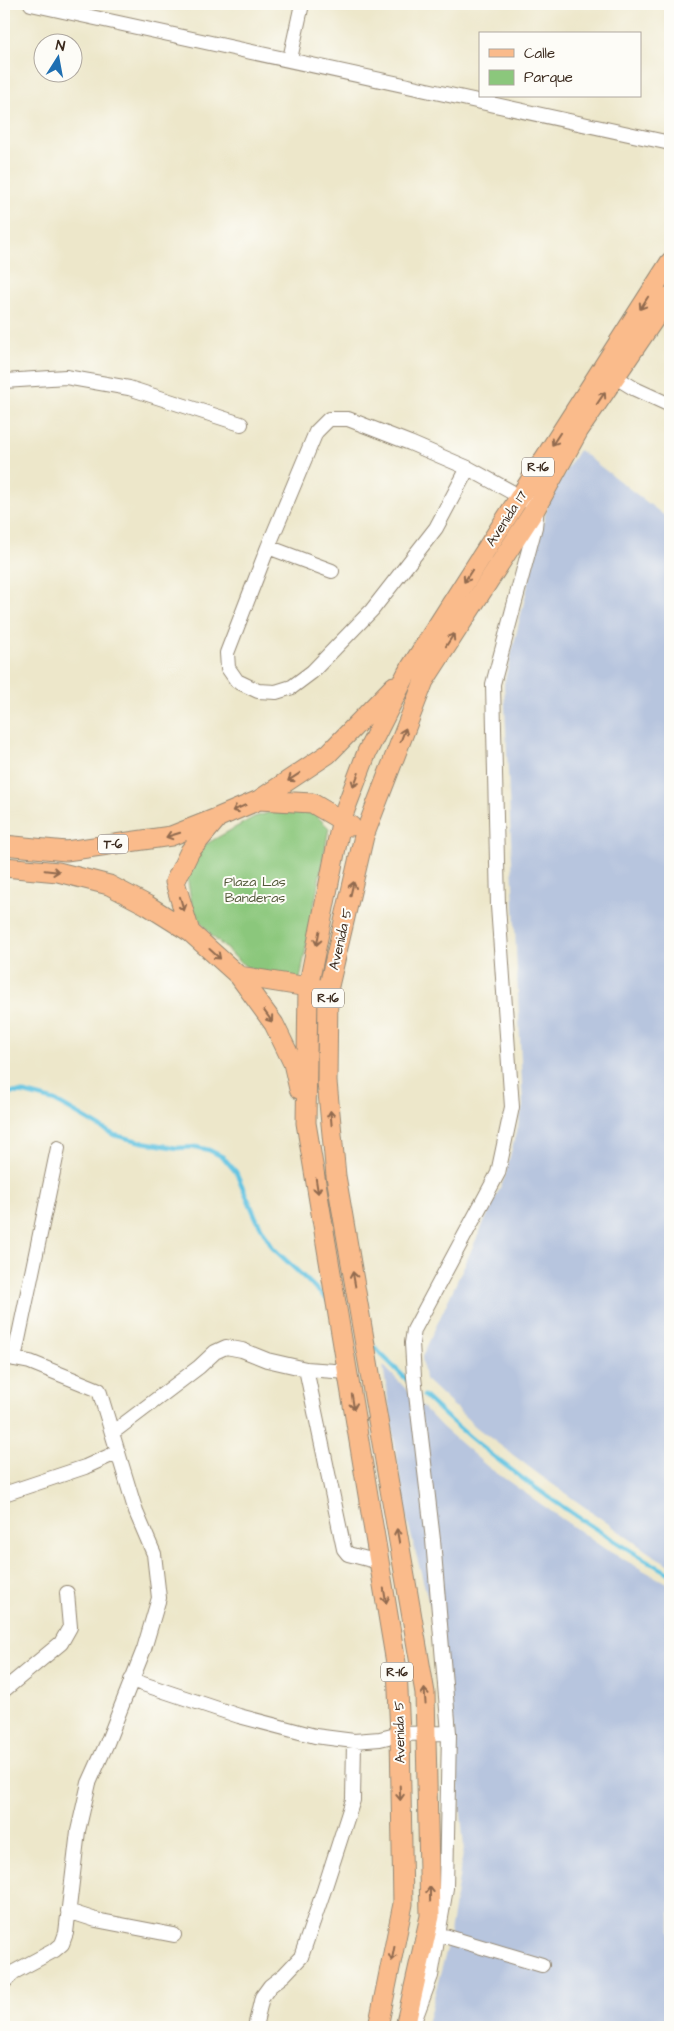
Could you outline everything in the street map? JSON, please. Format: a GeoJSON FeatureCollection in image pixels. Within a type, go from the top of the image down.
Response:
{"type":"FeatureCollection","features":[{"type":"Feature","properties":{"kind":"main road","name":"Avenida 17"},"geometry":{"type":"LineString","coordinates":[[424,681],[537,506],[670,262]]}},
{"type":"Feature","properties":{"kind":"main road","name":"Avenida 17"},"geometry":{"type":"LineString","coordinates":[[407,673],[520,497],[608,373],[670,296]]}},
{"type":"Feature","properties":{"kind":"main road"},"geometry":{"type":"LineString","coordinates":[[259,800],[328,754],[407,673]]}},
{"type":"Feature","properties":{"kind":"main road","name":"Avenida 5"},"geometry":{"type":"LineString","coordinates":[[378,2027],[403,1904],[397,1669],[306,1123],[308,988],[342,818],[367,752],[407,673]]}},
{"type":"Feature","properties":{"kind":"main road","name":"Avenida 5"},"geometry":{"type":"LineString","coordinates":[[405,2027],[430,1916],[426,1693],[336,1176],[327,1082],[328,990],[364,836],[424,681]]}},
{"type":"Feature","properties":{"kind":"main road","name":"T-6"},"geometry":{"type":"LineString","coordinates":[[4,845],[66,851],[171,836],[259,800],[312,803],[342,818],[364,836]]}},
{"type":"Feature","properties":{"kind":"main road"},"geometry":{"type":"LineString","coordinates":[[190,932],[175,882],[190,851],[219,817]]}},
{"type":"Feature","properties":{"kind":"main road"},"geometry":{"type":"LineString","coordinates":[[4,867],[58,872],[109,885],[147,905],[190,932],[240,976],[274,1024],[293,1063],[306,1123]]}},
{"type":"Feature","properties":{"kind":"main road"},"geometry":{"type":"LineString","coordinates":[[240,976],[328,990]]}},
{"type":"Feature","properties":{"kind":"street"},"geometry":{"type":"LineString","coordinates":[[31,4],[67,8],[670,143]]}},
{"type":"Feature","properties":{"kind":"street"},"geometry":{"type":"LineString","coordinates":[[290,59],[302,4]]}},
{"type":"Feature","properties":{"kind":"street"},"geometry":{"type":"LineString","coordinates":[[608,373],[635,389],[670,405]]}},
{"type":"Feature","properties":{"kind":"street"},"geometry":{"type":"LineString","coordinates":[[4,381],[66,376],[129,388],[241,424]]}},
{"type":"Feature","properties":{"kind":"street"},"geometry":{"type":"LineString","coordinates":[[412,2027],[431,1976],[446,1888],[449,1733],[433,1540],[414,1377],[412,1343],[414,1330],[498,1173],[512,1107],[498,906],[493,684],[538,516],[537,506],[468,468],[410,443],[348,419],[328,420],[316,432],[268,547],[227,653],[228,668],[237,681],[258,691],[276,692],[292,687],[312,672],[372,610],[436,528],[468,468]]}},
{"type":"Feature","properties":{"kind":"street"},"geometry":{"type":"LineString","coordinates":[[268,547],[332,571]]}},
{"type":"Feature","properties":{"kind":"street"},"geometry":{"type":"LineString","coordinates":[[4,1982],[14,1972],[55,1950],[62,1944],[66,1933],[78,1831],[89,1782],[107,1743],[144,1649],[159,1598],[154,1554],[136,1512],[99,1390],[30,1362],[9,1358],[58,1148]]}},
{"type":"Feature","properties":{"kind":"street"},"geometry":{"type":"LineString","coordinates":[[112,1433],[199,1367],[215,1352],[226,1348],[242,1350],[267,1360],[306,1369],[348,1372]]}},
{"type":"Feature","properties":{"kind":"street"},"geometry":{"type":"LineString","coordinates":[[306,1369],[344,1549],[348,1554],[379,1562]]}},
{"type":"Feature","properties":{"kind":"street"},"geometry":{"type":"LineString","coordinates":[[4,1494],[84,1467],[118,1452]]}},
{"type":"Feature","properties":{"kind":"street"},"geometry":{"type":"LineString","coordinates":[[4,1690],[61,1643],[70,1627],[67,1593]]}},
{"type":"Feature","properties":{"kind":"street"},"geometry":{"type":"LineString","coordinates":[[131,1680],[239,1716],[315,1736],[354,1741],[380,1739],[400,1734],[449,1733]]}},
{"type":"Feature","properties":{"kind":"street"},"geometry":{"type":"LineString","coordinates":[[255,2027],[262,1997],[270,1986],[284,1976],[301,1957],[353,1800],[354,1741]]}},
{"type":"Feature","properties":{"kind":"street"},"geometry":{"type":"LineString","coordinates":[[68,1911],[96,1920],[174,1935]]}},
{"type":"Feature","properties":{"kind":"street"},"geometry":{"type":"LineString","coordinates":[[438,1934],[542,1965]]}},
{"type":"Feature","properties":{"kind":"shaded area"},"geometry":{"type":"Polygon","coordinates":[[[579,450],[670,520],[670,1565],[651,1554],[541,1476],[476,1427],[425,1379],[422,1357],[504,1179],[523,1106],[504,684],[550,495],[579,450]]]}},
{"type":"Feature","properties":{"kind":"shaded area"},"geometry":{"type":"Polygon","coordinates":[[[383,1365],[442,1427],[488,1467],[605,1549],[670,1585],[670,2027],[426,2027],[448,1945],[464,1847],[448,1675],[405,1512],[383,1365]]]}},
{"type":"Feature","properties":{"kind":"green space","name":"Plaza Las Banderas"},"geometry":{"type":"Polygon","coordinates":[[[285,808],[313,812],[329,828],[300,979],[255,970],[245,966],[212,936],[193,912],[187,876],[199,848],[254,817],[285,808]]]}},
{"type":"Feature","properties":{"kind":"waterway"},"geometry":{"type":"LineString","coordinates":[[4,1092],[25,1093],[55,1101],[114,1135],[177,1148],[196,1147],[209,1150],[223,1157],[236,1172],[257,1220],[273,1248],[330,1302]]}},
{"type":"Feature","properties":{"kind":"waterway"},"geometry":{"type":"LineString","coordinates":[[372,1345],[408,1381]]}},
{"type":"Feature","properties":{"kind":"waterway"},"geometry":{"type":"LineString","coordinates":[[424,1396],[452,1422],[511,1470],[605,1535],[670,1574]]}}]}
